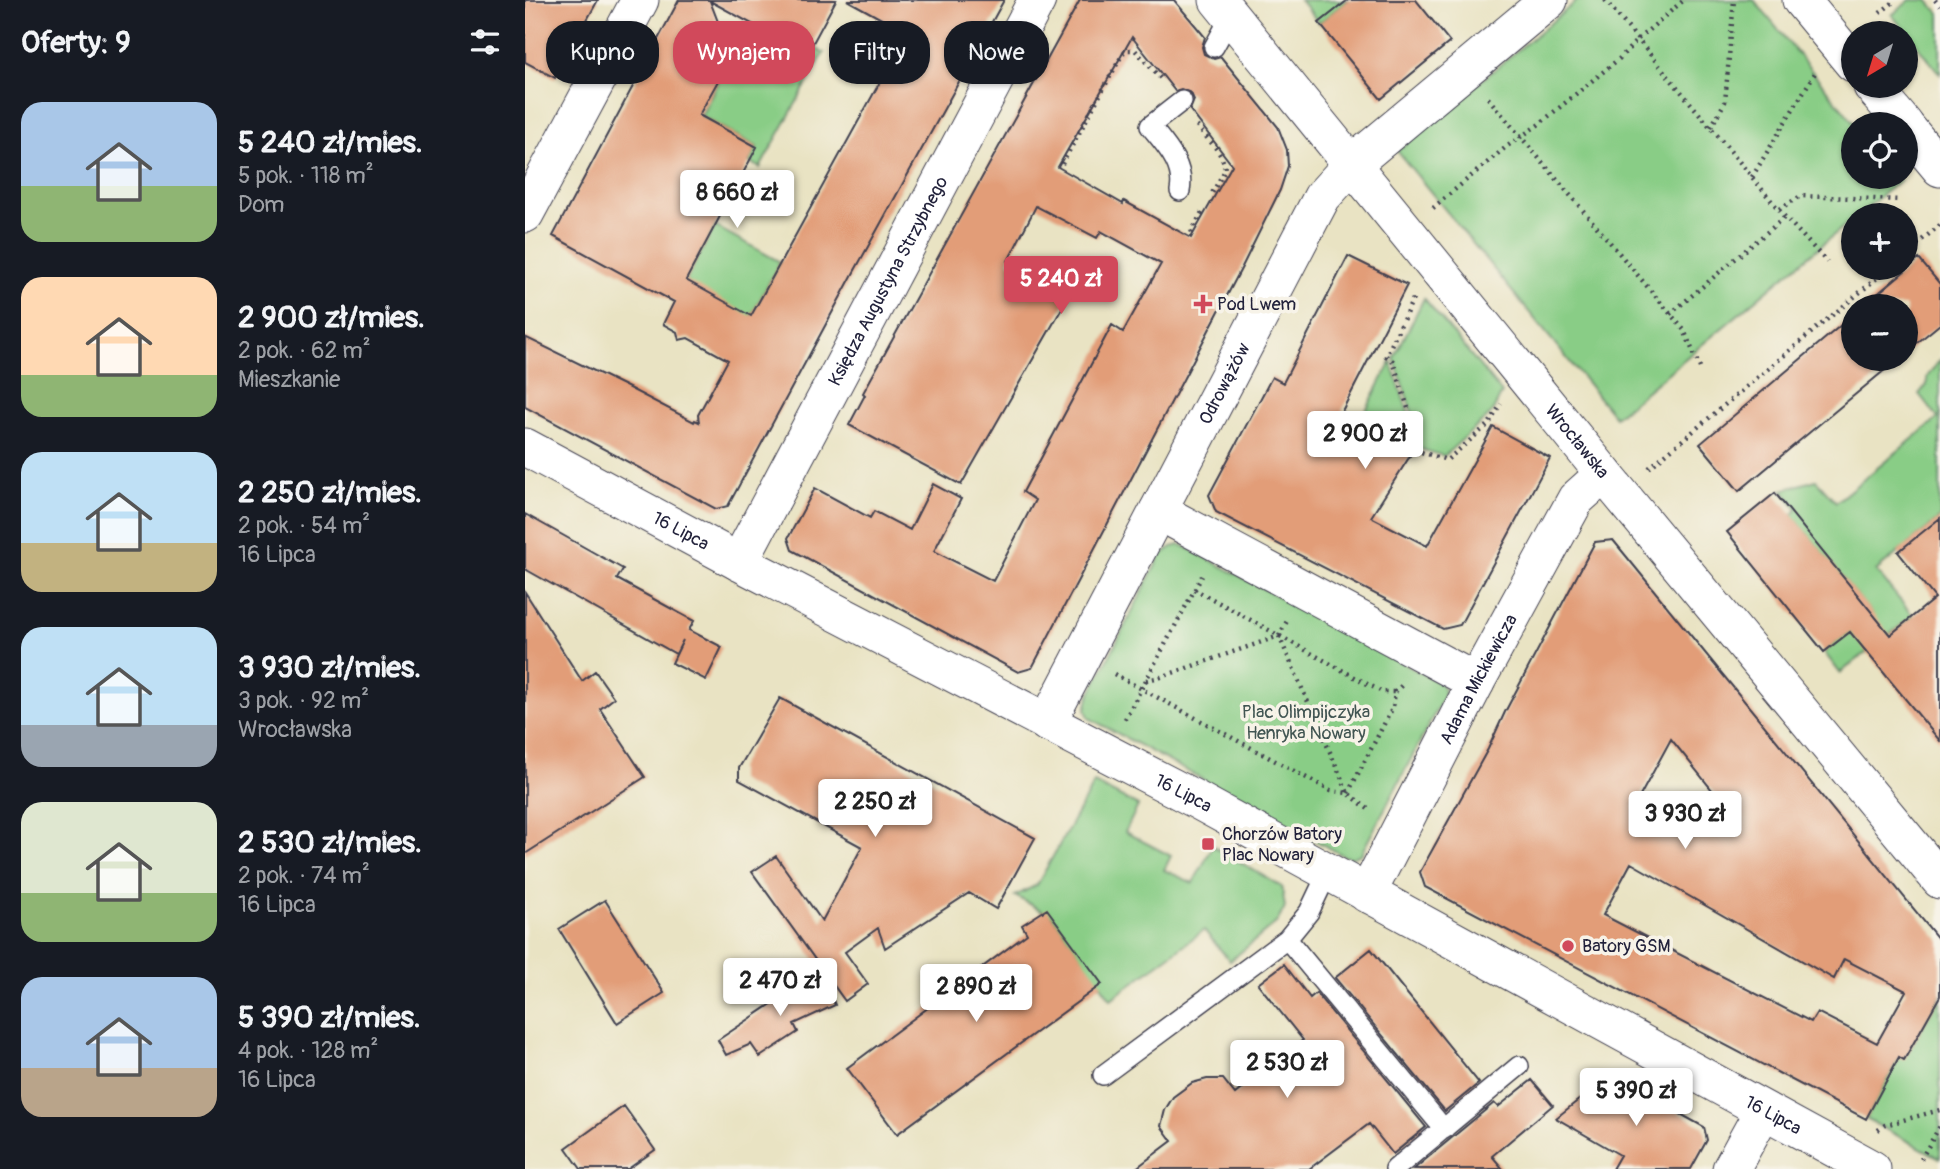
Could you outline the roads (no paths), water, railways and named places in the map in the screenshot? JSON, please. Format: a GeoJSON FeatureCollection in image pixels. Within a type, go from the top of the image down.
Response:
{"type":"FeatureCollection","features":[{"type":"Feature","properties":{"kind":"street"},"geometry":{"type":"LineString","coordinates":[[525,214],[640,0]]}},
{"type":"Feature","properties":{"kind":"street","name":"Księdza Augustyna Strzybnego"},"geometry":{"type":"LineString","coordinates":[[739,562],[1037,0]]}},
{"type":"Feature","properties":{"kind":"street","name":"Odrowążów"},"geometry":{"type":"LineString","coordinates":[[1047,723],[1322,197],[1352,165],[1549,0]]}},
{"type":"Feature","properties":{"kind":"street"},"geometry":{"type":"LineString","coordinates":[[1801,0],[1841,49]]}},
{"type":"Feature","properties":{"kind":"street","name":"Wrocławska"},"geometry":{"type":"LineString","coordinates":[[1225,8],[1604,474],[1940,880]]}},
{"type":"Feature","properties":{"kind":"street"},"geometry":{"type":"LineString","coordinates":[[1882,98],[1893,112]]}},
{"type":"Feature","properties":{"kind":"street"},"geometry":{"type":"LineString","coordinates":[[1918,142],[1940,168]]}},
{"type":"Feature","properties":{"kind":"street","name":"16 Lipca"},"geometry":{"type":"LineString","coordinates":[[525,447],[739,562],[1195,799],[1763,1111],[1872,1151]]}},
{"type":"Feature","properties":{"kind":"street","name":"Adama Mickiewicza"},"geometry":{"type":"LineString","coordinates":[[1367,894],[1476,682],[1576,499],[1604,474]]}},
{"type":"Feature","properties":{"kind":"street"},"geometry":{"type":"LineString","coordinates":[[1158,511],[1476,682]]}},
{"type":"Feature","properties":{"kind":"street"},"geometry":{"type":"LineString","coordinates":[[1731,1169],[1763,1111]]}},
{"type":"Feature","properties":{"kind":"lane"},"geometry":{"type":"LineString","coordinates":[[1214,47],[1225,8]]}},
{"type":"Feature","properties":{"kind":"lane"},"geometry":{"type":"LineString","coordinates":[[1180,191],[1182,178],[1174,156],[1150,126],[1182,101]]}},
{"type":"Feature","properties":{"kind":"lane"},"geometry":{"type":"LineString","coordinates":[[1103,1075],[1287,939],[1309,912],[1328,872]]}},
{"type":"Feature","properties":{"kind":"lane"},"geometry":{"type":"LineString","coordinates":[[1287,939],[1444,1129]]}},
{"type":"Feature","properties":{"kind":"lane"},"geometry":{"type":"LineString","coordinates":[[1395,1169],[1519,1066]]}},
{"type":"Feature","properties":{"kind":"place","name":"Pod Lwem"},"geometry":{"type":"Point","coordinates":[1203,304]}},
{"type":"Feature","properties":{"kind":"place","name":"Chorzów Batory Plac Nowary"},"geometry":{"type":"Point","coordinates":[1208,844]}},
{"type":"Feature","properties":{"kind":"place","name":"Batory GSM"},"geometry":{"type":"Point","coordinates":[1568,946]}},
{"type":"Feature","properties":{"kind":"park label","name":"Plac Olimpijczyka Henryka Nowary"},"geometry":{"type":"Point","coordinates":[1306,722]}}]}
